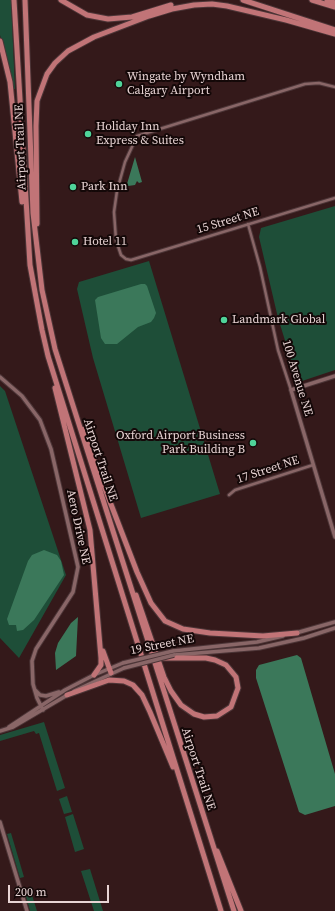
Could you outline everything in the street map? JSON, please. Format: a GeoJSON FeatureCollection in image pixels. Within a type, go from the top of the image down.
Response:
{"type":"FeatureCollection","features":[{"type":"Feature","properties":{"kind":"highway","name":"Airport Trail NE"},"geometry":{"type":"LineString","coordinates":[[14,0],[30,265],[48,356],[212,880],[220,911]]}},
{"type":"Feature","properties":{"kind":"highway","name":"Airport Trail NE"},"geometry":{"type":"LineString","coordinates":[[25,0],[33,213],[42,290],[59,366],[234,911]]}},
{"type":"Feature","properties":{"kind":"highway"},"geometry":{"type":"LineString","coordinates":[[60,0],[87,15],[108,19],[128,18],[182,4],[212,4],[268,15],[335,34]]}},
{"type":"Feature","properties":{"kind":"highway"},"geometry":{"type":"LineString","coordinates":[[243,0],[335,30]]}},
{"type":"Feature","properties":{"kind":"highway"},"geometry":{"type":"LineString","coordinates":[[312,0],[335,7]]}},
{"type":"Feature","properties":{"kind":"highway"},"geometry":{"type":"LineString","coordinates":[[327,0],[335,3]]}},
{"type":"Feature","properties":{"kind":"highway"},"geometry":{"type":"LineString","coordinates":[[42,290],[37,222],[36,126],[37,101],[47,74],[55,63],[68,51],[94,38],[172,9],[212,4]]}},
{"type":"Feature","properties":{"kind":"highway"},"geometry":{"type":"LineString","coordinates":[[0,41],[10,82],[30,265]]}},
{"type":"Feature","properties":{"kind":"highway"},"geometry":{"type":"LineString","coordinates":[[48,356],[90,530],[101,665],[94,675]]}},
{"type":"Feature","properties":{"kind":"highway"},"geometry":{"type":"LineString","coordinates":[[59,366],[128,552],[157,613],[171,625],[195,632],[243,636],[297,633]]}},
{"type":"Feature","properties":{"kind":"highway"},"geometry":{"type":"LineString","coordinates":[[124,569],[138,600],[164,677],[176,698],[187,710],[204,717],[217,716],[231,707],[238,688],[236,677],[226,665],[206,658],[160,658]]}},
{"type":"Feature","properties":{"kind":"highway"},"geometry":{"type":"LineString","coordinates":[[100,640],[111,670]]}},
{"type":"Feature","properties":{"kind":"highway"},"geometry":{"type":"LineString","coordinates":[[66,692],[109,680],[124,681],[133,685],[142,695],[154,719],[185,796]]}},
{"type":"Feature","properties":{"kind":"highway"},"geometry":{"type":"LineString","coordinates":[[205,824],[241,911]]}},
{"type":"Feature","properties":{"kind":"street","name":"15 Street NE"},"geometry":{"type":"LineString","coordinates":[[335,86],[323,83],[305,84],[138,136],[125,162],[114,212],[116,240],[122,255],[126,259],[133,259],[335,198]]}},
{"type":"Feature","properties":{"kind":"street","name":"100 Avenue NE"},"geometry":{"type":"LineString","coordinates":[[248,224],[262,274],[278,350],[335,536]]}},
{"type":"Feature","properties":{"kind":"street"},"geometry":{"type":"LineString","coordinates":[[291,390],[335,376]]}},
{"type":"Feature","properties":{"kind":"street","name":"Aero Drive NE"},"geometry":{"type":"LineString","coordinates":[[0,377],[22,396],[40,420],[51,449],[78,567],[76,582],[69,599],[34,655],[31,667],[34,689],[42,708]]}},
{"type":"Feature","properties":{"kind":"street","name":"17 Street NE"},"geometry":{"type":"LineString","coordinates":[[229,495],[235,490],[313,465]]}},
{"type":"Feature","properties":{"kind":"street","name":"19 Street NE"},"geometry":{"type":"LineString","coordinates":[[66,692],[123,663],[173,651],[257,642],[297,633],[335,622]]}},
{"type":"Feature","properties":{"kind":"street","name":"19 Street NE"},"geometry":{"type":"LineString","coordinates":[[175,657],[259,648],[304,638],[335,628]]}},
{"type":"Feature","properties":{"kind":"street","name":"19 Street NE"},"geometry":{"type":"LineString","coordinates":[[0,731],[8,728],[42,708],[94,675],[160,658]]}},
{"type":"Feature","properties":{"kind":"street"},"geometry":{"type":"LineString","coordinates":[[34,689],[40,695],[46,696],[66,692]]}},
{"type":"Feature","properties":{"kind":"street"},"geometry":{"type":"LineString","coordinates":[[0,822],[28,911]]}},
{"type":"Feature","properties":{"kind":"shaded area"},"geometry":{"type":"Polygon","coordinates":[[[0,0],[11,0],[15,89],[13,89],[0,35],[0,0]]]}},
{"type":"Feature","properties":{"kind":"shaded area"},"geometry":{"type":"Polygon","coordinates":[[[135,157],[142,182],[139,183],[137,181],[135,185],[128,186],[127,184],[135,157]]]}},
{"type":"Feature","properties":{"kind":"shaded area"},"geometry":{"type":"Polygon","coordinates":[[[335,206],[335,370],[302,381],[297,379],[278,318],[259,237],[261,228],[335,206]]]}},
{"type":"Feature","properties":{"kind":"shaded area"},"geometry":{"type":"Polygon","coordinates":[[[149,261],[220,494],[141,518],[93,358],[77,289],[79,282],[149,261]]]}},
{"type":"Feature","properties":{"kind":"shaded area"},"geometry":{"type":"Polygon","coordinates":[[[145,284],[147,286],[156,313],[154,318],[151,322],[138,327],[117,344],[105,344],[101,338],[95,300],[98,297],[145,284]]]}},
{"type":"Feature","properties":{"kind":"shaded area"},"geometry":{"type":"Polygon","coordinates":[[[0,386],[5,391],[66,575],[19,658],[0,638],[0,386]]]}},
{"type":"Feature","properties":{"kind":"shaded area"},"geometry":{"type":"Polygon","coordinates":[[[44,550],[57,555],[61,561],[64,575],[34,620],[23,630],[17,631],[16,625],[9,625],[7,619],[28,561],[32,555],[44,550]]]}},
{"type":"Feature","properties":{"kind":"shaded area"},"geometry":{"type":"Polygon","coordinates":[[[78,617],[76,656],[56,670],[55,653],[58,643],[71,623],[78,617]]]}},
{"type":"Feature","properties":{"kind":"shaded area"},"geometry":{"type":"Polygon","coordinates":[[[297,655],[301,658],[335,774],[335,806],[305,815],[299,812],[256,678],[256,670],[259,665],[297,655]]]}},
{"type":"Feature","properties":{"kind":"shaded area"},"geometry":{"type":"Polygon","coordinates":[[[44,722],[65,788],[57,791],[39,733],[36,734],[34,731],[0,741],[0,735],[44,722]]]}},
{"type":"Feature","properties":{"kind":"shaded area"},"geometry":{"type":"Polygon","coordinates":[[[67,796],[72,812],[64,814],[59,799],[67,796]]]}},
{"type":"Feature","properties":{"kind":"shaded area"},"geometry":{"type":"Polygon","coordinates":[[[73,814],[84,849],[75,852],[65,817],[73,814]]]}},
{"type":"Feature","properties":{"kind":"shaded area"},"geometry":{"type":"Polygon","coordinates":[[[11,833],[24,877],[20,878],[7,834],[11,833]]]}},
{"type":"Feature","properties":{"kind":"shaded area"},"geometry":{"type":"Polygon","coordinates":[[[90,869],[103,911],[94,911],[81,871],[90,869]]]}},
{"type":"Feature","properties":{"kind":"shaded area"},"geometry":{"type":"Polygon","coordinates":[[[32,887],[33,891],[31,892],[37,911],[30,911],[25,893],[26,889],[32,887]]]}},
{"type":"Feature","properties":{"kind":"place","name":"Wingate by Wyndham Calgary Airport"},"geometry":{"type":"Point","coordinates":[119,84]}},
{"type":"Feature","properties":{"kind":"place","name":"Holiday Inn Express & Suites"},"geometry":{"type":"Point","coordinates":[88,134]}},
{"type":"Feature","properties":{"kind":"place","name":"Park Inn"},"geometry":{"type":"Point","coordinates":[73,187]}},
{"type":"Feature","properties":{"kind":"place","name":"Hotel 11"},"geometry":{"type":"Point","coordinates":[75,242]}},
{"type":"Feature","properties":{"kind":"place","name":"Landmark Global"},"geometry":{"type":"Point","coordinates":[224,320]}},
{"type":"Feature","properties":{"kind":"place","name":"Oxford Airport Business Park Building B"},"geometry":{"type":"Point","coordinates":[253,443]}}]}
